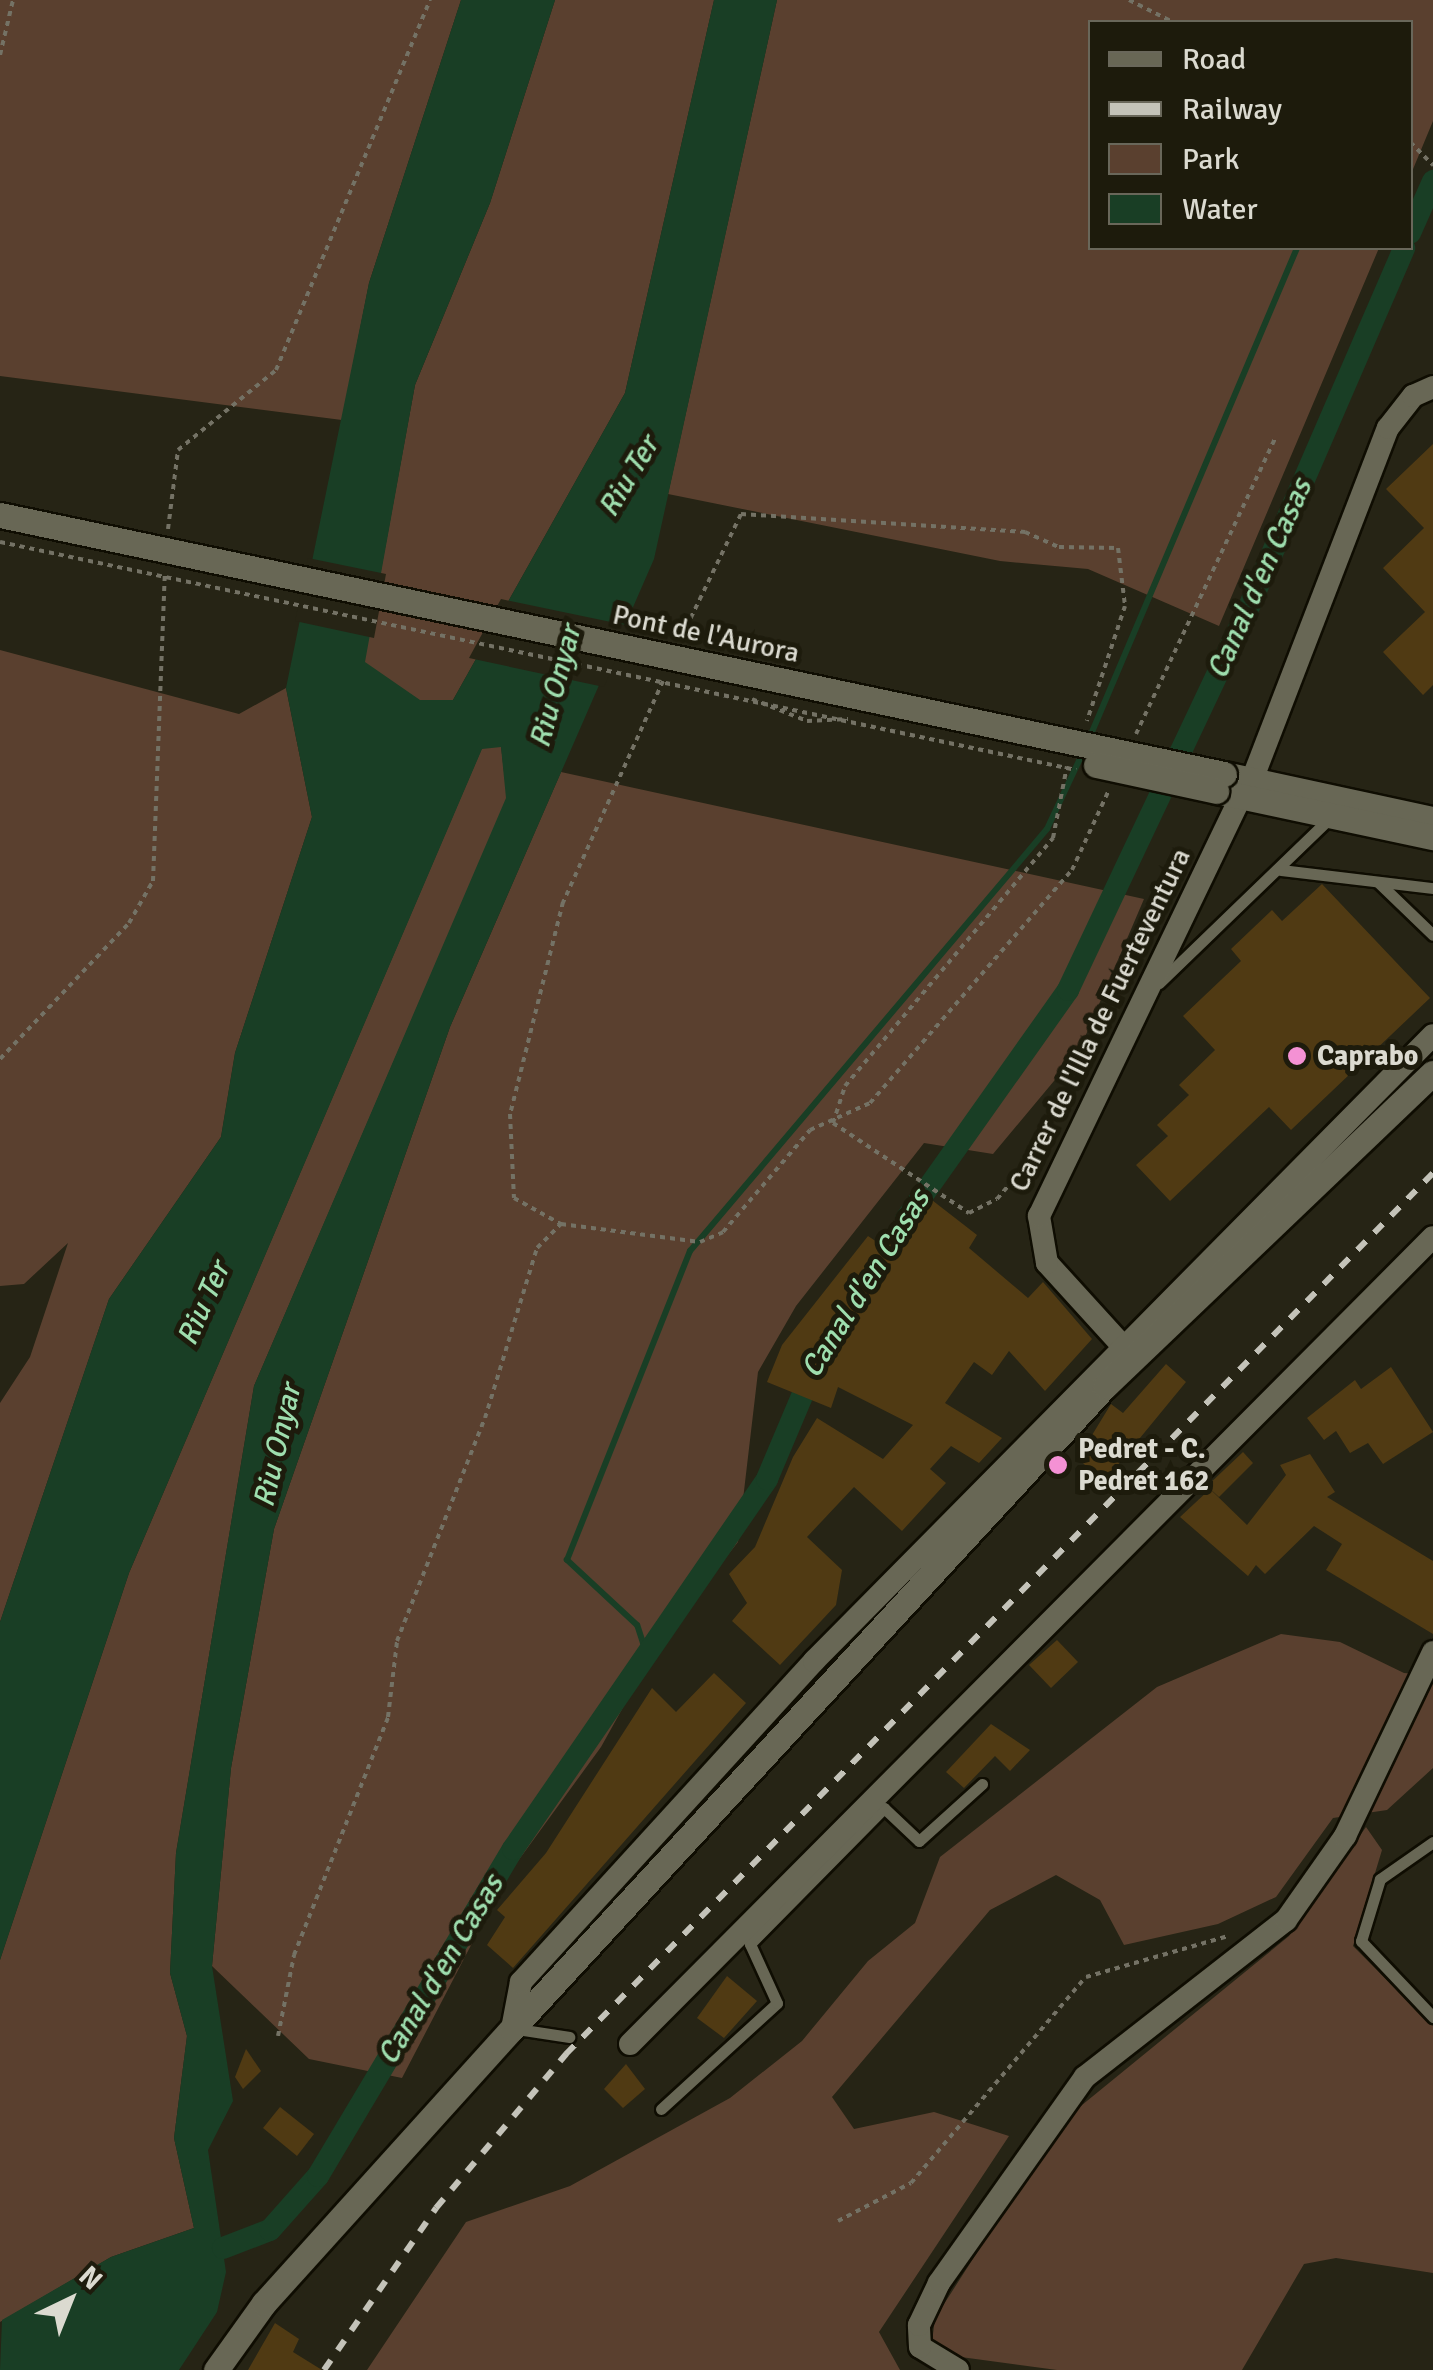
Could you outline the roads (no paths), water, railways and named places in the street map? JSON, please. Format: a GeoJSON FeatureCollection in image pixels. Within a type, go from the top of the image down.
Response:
{"type":"FeatureCollection","features":[{"type":"Feature","properties":{"kind":"main road","name":"Pont de l'Aurora"},"geometry":{"type":"LineString","coordinates":[[0,515],[1233,786]]}},
{"type":"Feature","properties":{"kind":"main road","name":"Pont de l'Aurora"},"geometry":{"type":"LineString","coordinates":[[0,532],[1233,786]]}},
{"type":"Feature","properties":{"kind":"main road"},"geometry":{"type":"LineString","coordinates":[[1233,786],[1332,816],[1433,837]]}},
{"type":"Feature","properties":{"kind":"main road"},"geometry":{"type":"LineString","coordinates":[[1233,786],[1433,818]]}},
{"type":"Feature","properties":{"kind":"main road"},"geometry":{"type":"LineString","coordinates":[[216,2370],[264,2303],[1127,1351],[1433,1072]]}},
{"type":"Feature","properties":{"kind":"street","name":"Carrer de l'Illa de Fuerteventura"},"geometry":{"type":"LineString","coordinates":[[1127,1351],[1040,1252],[1040,1216],[1144,998],[1388,428],[1433,387]]}},
{"type":"Feature","properties":{"kind":"street"},"geometry":{"type":"LineString","coordinates":[[1127,1351],[1433,1035]]}},
{"type":"Feature","properties":{"kind":"street"},"geometry":{"type":"LineString","coordinates":[[630,2044],[877,1801],[1433,1237]]}},
{"type":"Feature","properties":{"kind":"street"},"geometry":{"type":"LineString","coordinates":[[958,2370],[920,2347],[919,2325],[939,2283],[1086,2077],[1286,1920],[1345,1836],[1433,1652]]}},
{"type":"Feature","properties":{"kind":"lane"},"geometry":{"type":"LineString","coordinates":[[1144,998],[1281,870],[1332,816]]}},
{"type":"Feature","properties":{"kind":"lane"},"geometry":{"type":"LineString","coordinates":[[1281,870],[1433,888]]}},
{"type":"Feature","properties":{"kind":"lane"},"geometry":{"type":"LineString","coordinates":[[1377,881],[1433,934]]}},
{"type":"Feature","properties":{"kind":"lane"},"geometry":{"type":"LineString","coordinates":[[661,2109],[777,2003],[750,1944],[877,1801],[918,1841],[982,1784]]}},
{"type":"Feature","properties":{"kind":"lane"},"geometry":{"type":"LineString","coordinates":[[1433,1842],[1380,1880],[1361,1942],[1433,2017]]}},
{"type":"Feature","properties":{"kind":"lane"},"geometry":{"type":"LineString","coordinates":[[512,2028],[569,2037]]}},
{"type":"Feature","properties":{"kind":"water"},"geometry":{"type":"Polygon","coordinates":[[[461,0],[555,0],[490,203],[415,385],[365,662],[420,700],[453,700],[625,393],[714,0],[777,0],[654,559],[450,1027],[274,1529],[231,1768],[212,1966],[233,2101],[208,2150],[226,2272],[217,2312],[179,2370],[0,2370],[2,2320],[111,2257],[194,2228],[174,2138],[187,2036],[170,1973],[176,1853],[254,1386],[506,798],[501,747],[482,749],[129,1573],[0,1960],[0,1622],[109,1299],[221,1137],[235,1053],[312,817],[286,688],[369,283],[461,0]]]}},
{"type":"Feature","properties":{"kind":"waterway","name":"Canal d'en Casas"},"geometry":{"type":"LineString","coordinates":[[1413,226],[1433,181]]}},
{"type":"Feature","properties":{"kind":"waterway"},"geometry":{"type":"LineString","coordinates":[[1089,739],[1296,250]]}},
{"type":"Feature","properties":{"kind":"waterway","name":"Canal d'en Casas"},"geometry":{"type":"LineString","coordinates":[[906,1219],[1068,990],[1245,616],[1403,250]]}},
{"type":"Feature","properties":{"kind":"waterway"},"geometry":{"type":"LineString","coordinates":[[645,1649],[637,1625],[567,1560],[690,1251],[1047,829],[1084,750]]}},
{"type":"Feature","properties":{"kind":"waterway","name":"Canal d'en Casas"},"geometry":{"type":"LineString","coordinates":[[223,2248],[270,2230],[318,2176],[513,1849],[767,1479],[813,1370]]}},
{"type":"Feature","properties":{"kind":"railway"},"geometry":{"type":"LineString","coordinates":[[324,2370],[436,2208],[566,2054],[1433,1173]]}},
{"type":"Feature","properties":{"kind":"place","name":"Caprabo"},"geometry":{"type":"Point","coordinates":[1297,1056]}},
{"type":"Feature","properties":{"kind":"place","name":"Pedret - C. Pedret 162"},"geometry":{"type":"Point","coordinates":[1058,1465]}},
{"type":"Feature","properties":{"kind":"water label","name":"Riu Ter"},"geometry":{"type":"Point","coordinates":[629,477]}},
{"type":"Feature","properties":{"kind":"water label","name":"Riu Onyar"},"geometry":{"type":"Point","coordinates":[556,687]}},
{"type":"Feature","properties":{"kind":"water label","name":"Riu Ter"},"geometry":{"type":"Point","coordinates":[204,1304]}},
{"type":"Feature","properties":{"kind":"water label","name":"Riu Onyar"},"geometry":{"type":"Point","coordinates":[278,1446]}}]}
